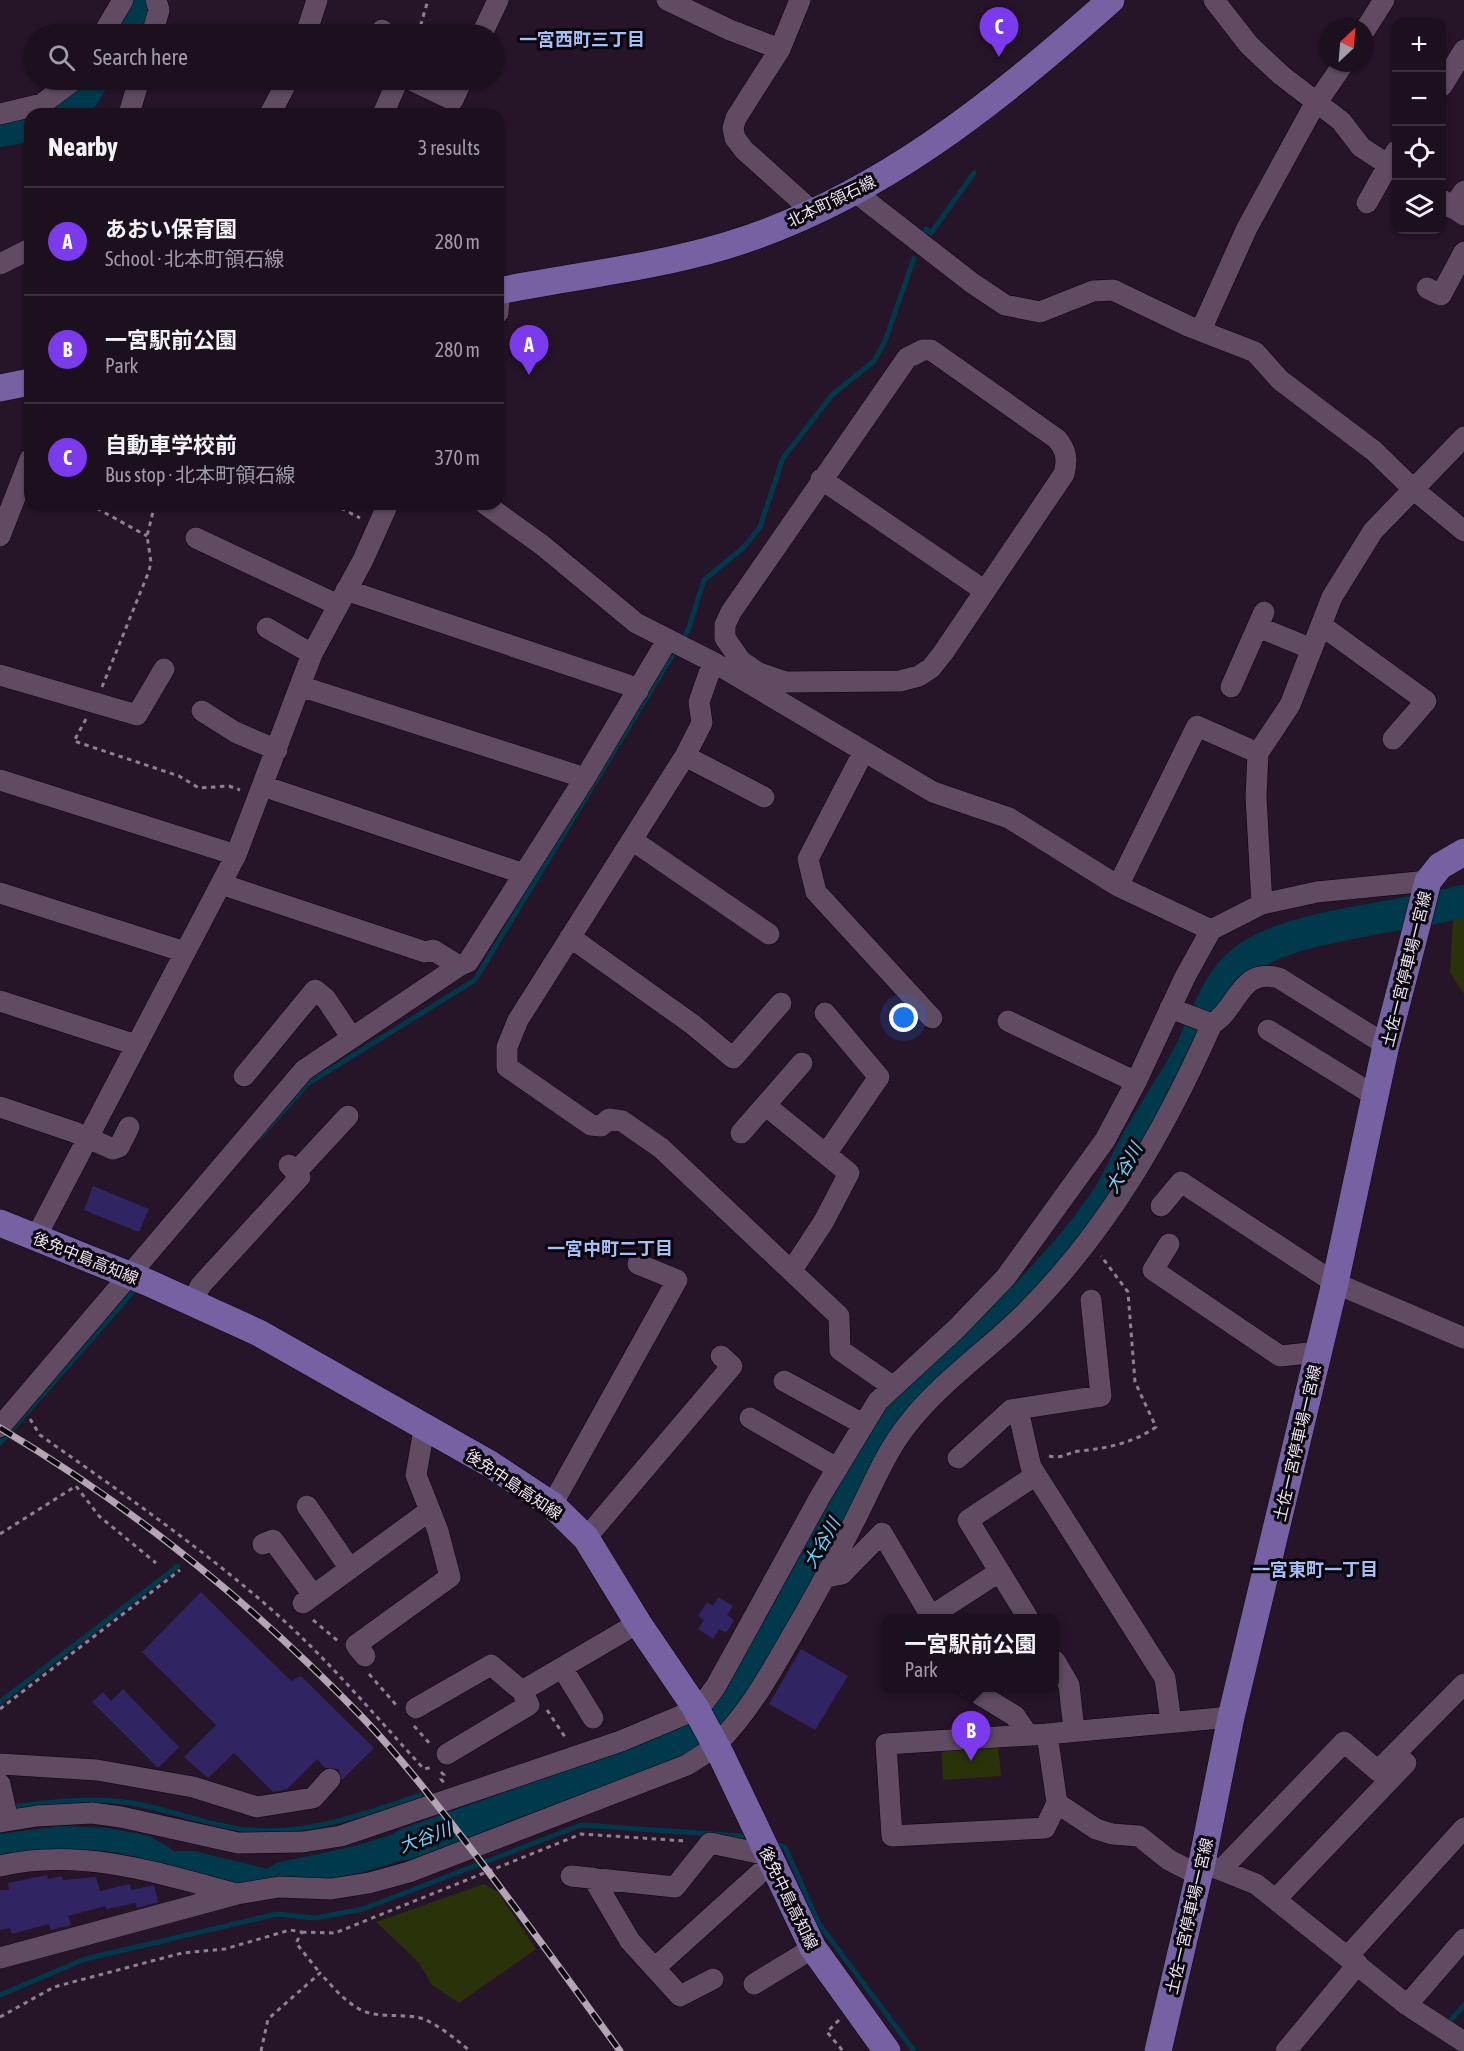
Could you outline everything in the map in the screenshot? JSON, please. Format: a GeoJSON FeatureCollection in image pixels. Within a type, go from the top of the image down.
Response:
{"type":"FeatureCollection","features":[{"type":"Feature","properties":{"kind":"main road","name":"北本町領石線"},"geometry":{"type":"LineString","coordinates":[[504,297],[725,246],[813,212],[855,192],[952,132],[1111,0]]}},
{"type":"Feature","properties":{"kind":"main road"},"geometry":{"type":"LineString","coordinates":[[0,388],[24,383]]}},
{"type":"Feature","properties":{"kind":"main road","name":"土佐一宮停車場一宮線"},"geometry":{"type":"LineString","coordinates":[[1158,2051],[1207,1869],[1231,1717],[1319,1353],[1386,1045],[1428,882],[1440,866],[1464,852]]}},
{"type":"Feature","properties":{"kind":"main road","name":"後免中島高知線"},"geometry":{"type":"LineString","coordinates":[[0,1223],[192,1301],[259,1333],[424,1429],[490,1464],[552,1505],[586,1538],[638,1623],[697,1711],[813,1948],[887,2051]]}},
{"type":"Feature","properties":{"kind":"street"},"geometry":{"type":"LineString","coordinates":[[109,24],[123,0]]}},
{"type":"Feature","properties":{"kind":"street"},"geometry":{"type":"LineString","coordinates":[[309,24],[316,0]]}},
{"type":"Feature","properties":{"kind":"street"},"geometry":{"type":"LineString","coordinates":[[487,24],[498,0]]}},
{"type":"Feature","properties":{"kind":"street"},"geometry":{"type":"LineString","coordinates":[[667,0],[730,30],[780,49]]}},
{"type":"Feature","properties":{"kind":"street"},"geometry":{"type":"LineString","coordinates":[[800,0],[780,49],[736,118],[733,128],[735,138],[744,150],[813,212]]}},
{"type":"Feature","properties":{"kind":"street"},"geometry":{"type":"LineString","coordinates":[[1214,0],[1249,45],[1281,75],[1341,121],[1361,147],[1392,161]]}},
{"type":"Feature","properties":{"kind":"street"},"geometry":{"type":"LineString","coordinates":[[1373,18],[1384,0]]}},
{"type":"Feature","properties":{"kind":"street"},"geometry":{"type":"LineString","coordinates":[[154,24],[157,5]]}},
{"type":"Feature","properties":{"kind":"street"},"geometry":{"type":"LineString","coordinates":[[1446,79],[1464,50]]}},
{"type":"Feature","properties":{"kind":"street"},"geometry":{"type":"LineString","coordinates":[[1201,330],[1247,228],[1317,103],[1338,72]]}},
{"type":"Feature","properties":{"kind":"street"},"geometry":{"type":"LineString","coordinates":[[25,108],[42,104],[61,90]]}},
{"type":"Feature","properties":{"kind":"street"},"geometry":{"type":"LineString","coordinates":[[131,108],[136,90]]}},
{"type":"Feature","properties":{"kind":"street"},"geometry":{"type":"LineString","coordinates":[[273,108],[283,90]]}},
{"type":"Feature","properties":{"kind":"street"},"geometry":{"type":"LineString","coordinates":[[386,108],[394,90]]}},
{"type":"Feature","properties":{"kind":"street"},"geometry":{"type":"LineString","coordinates":[[432,90],[453,100],[458,90]]}},
{"type":"Feature","properties":{"kind":"street"},"geometry":{"type":"LineString","coordinates":[[0,114],[24,108]]}},
{"type":"Feature","properties":{"kind":"street"},"geometry":{"type":"LineString","coordinates":[[1367,203],[1392,165]]}},
{"type":"Feature","properties":{"kind":"street"},"geometry":{"type":"LineString","coordinates":[[855,192],[972,283],[1005,305],[1040,312],[1093,291],[1113,290],[1255,352],[1280,380],[1374,451],[1412,488],[1464,531]]}},
{"type":"Feature","properties":{"kind":"street"},"geometry":{"type":"LineString","coordinates":[[0,264],[24,252]]}},
{"type":"Feature","properties":{"kind":"street"},"geometry":{"type":"LineString","coordinates":[[1427,288],[1441,295],[1464,252]]}},
{"type":"Feature","properties":{"kind":"street"},"geometry":{"type":"LineString","coordinates":[[931,350],[1057,438],[1065,448],[1067,463],[1056,488],[985,591],[931,668],[919,676],[900,681],[785,682],[757,672],[741,661],[725,638],[725,625],[730,612],[821,479],[907,358],[914,352],[931,350]]}},
{"type":"Feature","properties":{"kind":"street"},"geometry":{"type":"LineString","coordinates":[[1262,904],[1256,797],[1258,753],[1290,705],[1332,597],[1373,531],[1412,488],[1464,437]]}},
{"type":"Feature","properties":{"kind":"street"},"geometry":{"type":"LineString","coordinates":[[0,536],[24,474]]}},
{"type":"Feature","properties":{"kind":"street"},"geometry":{"type":"LineString","coordinates":[[821,479],[985,591]]}},
{"type":"Feature","properties":{"kind":"street"},"geometry":{"type":"LineString","coordinates":[[36,1237],[236,855],[312,654],[385,510]]}},
{"type":"Feature","properties":{"kind":"street"},"geometry":{"type":"LineString","coordinates":[[493,510],[542,545],[636,623],[713,662],[863,753],[933,792],[1009,818],[1118,886],[1211,930]]}},
{"type":"Feature","properties":{"kind":"street"},"geometry":{"type":"LineString","coordinates":[[196,538],[342,597],[628,685],[638,691]]}},
{"type":"Feature","properties":{"kind":"street"},"geometry":{"type":"LineString","coordinates":[[1231,687],[1261,620],[1312,649]]}},
{"type":"Feature","properties":{"kind":"street"},"geometry":{"type":"LineString","coordinates":[[1321,625],[1426,701],[1393,738]]}},
{"type":"Feature","properties":{"kind":"street"},"geometry":{"type":"LineString","coordinates":[[267,628],[312,654]]}},
{"type":"Feature","properties":{"kind":"street"},"geometry":{"type":"LineString","coordinates":[[0,1427],[138,1279],[282,1093],[304,1070],[468,962],[638,691],[675,642]]}},
{"type":"Feature","properties":{"kind":"street"},"geometry":{"type":"LineString","coordinates":[[713,662],[699,702],[702,723],[685,756],[518,1020],[507,1047],[507,1067],[591,1125],[600,1126],[609,1119],[622,1121],[661,1148],[792,1269],[839,1316],[840,1350],[892,1386]]}},
{"type":"Feature","properties":{"kind":"street"},"geometry":{"type":"LineString","coordinates":[[0,675],[137,716],[164,669]]}},
{"type":"Feature","properties":{"kind":"street"},"geometry":{"type":"LineString","coordinates":[[300,686],[585,778]]}},
{"type":"Feature","properties":{"kind":"street"},"geometry":{"type":"LineString","coordinates":[[202,711],[235,732],[277,750]]}},
{"type":"Feature","properties":{"kind":"street"},"geometry":{"type":"LineString","coordinates":[[1118,886],[1197,726],[1258,753]]}},
{"type":"Feature","properties":{"kind":"street"},"geometry":{"type":"LineString","coordinates":[[863,753],[808,860],[816,892],[932,1018]]}},
{"type":"Feature","properties":{"kind":"street"},"geometry":{"type":"LineString","coordinates":[[685,756],[764,797]]}},
{"type":"Feature","properties":{"kind":"street"},"geometry":{"type":"LineString","coordinates":[[0,780],[236,855]]}},
{"type":"Feature","properties":{"kind":"street"},"geometry":{"type":"LineString","coordinates":[[264,786],[524,873]]}},
{"type":"Feature","properties":{"kind":"street"},"geometry":{"type":"LineString","coordinates":[[632,840],[769,934]]}},
{"type":"Feature","properties":{"kind":"street"},"geometry":{"type":"LineString","coordinates":[[3,1806],[37,1816],[92,1813],[121,1817],[238,1842],[303,1842],[341,1836],[621,1741],[697,1711],[733,1659],[837,1468],[878,1401],[957,1328],[1006,1276],[1105,1140],[1211,930],[1262,904],[1317,892],[1428,882]]}},
{"type":"Feature","properties":{"kind":"street"},"geometry":{"type":"LineString","coordinates":[[221,884],[359,932],[425,952],[433,950],[459,966]]}},
{"type":"Feature","properties":{"kind":"street"},"geometry":{"type":"LineString","coordinates":[[0,893],[185,952]]}},
{"type":"Feature","properties":{"kind":"street"},"geometry":{"type":"LineString","coordinates":[[570,937],[692,1024],[733,1058],[781,1003]]}},
{"type":"Feature","properties":{"kind":"street"},"geometry":{"type":"LineString","coordinates":[[0,1958],[61,1939],[237,1894],[279,1887],[341,1887],[369,1883],[409,1872],[687,1765],[716,1746],[746,1713],[826,1578],[890,1450],[908,1424],[933,1395],[1022,1316],[1055,1281],[1120,1198],[1163,1129],[1212,1024],[1222,1018],[1244,986],[1255,978],[1266,975],[1279,978],[1386,1045]]}},
{"type":"Feature","properties":{"kind":"street"},"geometry":{"type":"LineString","coordinates":[[244,1076],[315,990],[326,999],[352,1038]]}},
{"type":"Feature","properties":{"kind":"street"},"geometry":{"type":"LineString","coordinates":[[0,1001],[136,1044]]}},
{"type":"Feature","properties":{"kind":"street"},"geometry":{"type":"LineString","coordinates":[[1170,1008],[1212,1024]]}},
{"type":"Feature","properties":{"kind":"street"},"geometry":{"type":"LineString","coordinates":[[825,1013],[879,1077],[826,1154]]}},
{"type":"Feature","properties":{"kind":"street"},"geometry":{"type":"LineString","coordinates":[[1008,1021],[1136,1082]]}},
{"type":"Feature","properties":{"kind":"street"},"geometry":{"type":"LineString","coordinates":[[1268,1030],[1375,1096]]}},
{"type":"Feature","properties":{"kind":"street"},"geometry":{"type":"LineString","coordinates":[[741,1133],[802,1063]]}},
{"type":"Feature","properties":{"kind":"street"},"geometry":{"type":"LineString","coordinates":[[765,1105],[849,1173],[824,1221],[792,1269]]}},
{"type":"Feature","properties":{"kind":"street"},"geometry":{"type":"LineString","coordinates":[[0,1107],[113,1149],[119,1147],[129,1127]]}},
{"type":"Feature","properties":{"kind":"street"},"geometry":{"type":"LineString","coordinates":[[192,1301],[201,1285],[300,1177],[292,1168],[348,1116]]}},
{"type":"Feature","properties":{"kind":"street"},"geometry":{"type":"LineString","coordinates":[[1161,1206],[1181,1182],[1335,1283],[1464,1338]]}},
{"type":"Feature","properties":{"kind":"street"},"geometry":{"type":"LineString","coordinates":[[1169,1244],[1153,1270],[1280,1356],[1319,1353]]}},
{"type":"Feature","properties":{"kind":"street"},"geometry":{"type":"LineString","coordinates":[[552,1505],[677,1280],[638,1264]]}},
{"type":"Feature","properties":{"kind":"street"},"geometry":{"type":"LineString","coordinates":[[958,1458],[1011,1410],[1101,1396],[1091,1300]]}},
{"type":"Feature","properties":{"kind":"street"},"geometry":{"type":"LineString","coordinates":[[586,1538],[732,1366],[721,1356]]}},
{"type":"Feature","properties":{"kind":"street"},"geometry":{"type":"LineString","coordinates":[[784,1381],[864,1424]]}},
{"type":"Feature","properties":{"kind":"street"},"geometry":{"type":"LineString","coordinates":[[1018,1410],[1031,1467],[1165,1678],[1171,1722]]}},
{"type":"Feature","properties":{"kind":"street"},"geometry":{"type":"LineString","coordinates":[[750,1418],[837,1468]]}},
{"type":"Feature","properties":{"kind":"street"},"geometry":{"type":"LineString","coordinates":[[366,1665],[356,1645],[450,1577],[438,1531],[416,1475],[424,1429]]}},
{"type":"Feature","properties":{"kind":"street"},"geometry":{"type":"LineString","coordinates":[[1025,1614],[968,1520],[1036,1475]]}},
{"type":"Feature","properties":{"kind":"street"},"geometry":{"type":"LineString","coordinates":[[307,1506],[350,1569]]}},
{"type":"Feature","properties":{"kind":"street"},"geometry":{"type":"LineString","coordinates":[[263,1544],[273,1540],[310,1606],[350,1569],[429,1511]]}},
{"type":"Feature","properties":{"kind":"street"},"geometry":{"type":"LineString","coordinates":[[826,1578],[842,1574],[882,1533],[929,1614]]}},
{"type":"Feature","properties":{"kind":"street"},"geometry":{"type":"LineString","coordinates":[[936,1614],[999,1572]]}},
{"type":"Feature","properties":{"kind":"street"},"geometry":{"type":"LineString","coordinates":[[522,1691],[638,1623]]}},
{"type":"Feature","properties":{"kind":"street"},"geometry":{"type":"LineString","coordinates":[[410,1714],[491,1665],[522,1691],[529,1705],[440,1750]]}},
{"type":"Feature","properties":{"kind":"street"},"geometry":{"type":"LineString","coordinates":[[1059,1668],[1069,1685],[1074,1730]]}},
{"type":"Feature","properties":{"kind":"street"},"geometry":{"type":"LineString","coordinates":[[563,1669],[593,1718]]}},
{"type":"Feature","properties":{"kind":"street"},"geometry":{"type":"LineString","coordinates":[[1207,1869],[1344,1742],[1378,1771],[1464,1684]]}},
{"type":"Feature","properties":{"kind":"street"},"geometry":{"type":"LineString","coordinates":[[976,1692],[1015,1716],[1037,1735],[1057,1803],[1096,1829],[1112,1834],[1139,1836],[1168,1860],[1256,1884],[1407,2005],[1464,2043]]}},
{"type":"Feature","properties":{"kind":"street"},"geometry":{"type":"LineString","coordinates":[[1276,1899],[1464,1703]]}},
{"type":"Feature","properties":{"kind":"street"},"geometry":{"type":"LineString","coordinates":[[1057,1803],[1045,1828],[892,1836],[886,1744],[1037,1735],[1231,1717]]}},
{"type":"Feature","properties":{"kind":"street"},"geometry":{"type":"LineString","coordinates":[[0,1764],[96,1770],[193,1787],[257,1807],[313,1798],[330,1779]]}},
{"type":"Feature","properties":{"kind":"street"},"geometry":{"type":"LineString","coordinates":[[1286,2051],[1353,1960],[1464,1828]]}},
{"type":"Feature","properties":{"kind":"street"},"geometry":{"type":"LineString","coordinates":[[571,1876],[675,1887],[710,1843],[769,1859]]}},
{"type":"Feature","properties":{"kind":"street"},"geometry":{"type":"LineString","coordinates":[[0,1866],[25,1860],[60,1858],[101,1861],[237,1894]]}},
{"type":"Feature","properties":{"kind":"street"},"geometry":{"type":"LineString","coordinates":[[656,1966],[769,1859]]}},
{"type":"Feature","properties":{"kind":"street"},"geometry":{"type":"LineString","coordinates":[[593,1878],[630,1941],[656,1966],[680,1996],[713,1979]]}},
{"type":"Feature","properties":{"kind":"street"},"geometry":{"type":"LineString","coordinates":[[195,1883],[201,1904]]}},
{"type":"Feature","properties":{"kind":"street"},"geometry":{"type":"LineString","coordinates":[[1407,2005],[1464,1939]]}},
{"type":"Feature","properties":{"kind":"street"},"geometry":{"type":"LineString","coordinates":[[754,1984],[813,1948]]}},
{"type":"Feature","properties":{"kind":"path"},"geometry":{"type":"LineString","coordinates":[[421,24],[428,0]]}},
{"type":"Feature","properties":{"kind":"path"},"geometry":{"type":"LineString","coordinates":[[100,510],[147,536]]}},
{"type":"Feature","properties":{"kind":"path"},"geometry":{"type":"LineString","coordinates":[[345,510],[378,527]]}},
{"type":"Feature","properties":{"kind":"path"},"geometry":{"type":"LineString","coordinates":[[31,1420],[40,1435],[152,1514],[240,1583],[333,1669],[424,1769],[434,1767],[444,1775],[441,1779],[446,1785],[451,1779]]}},
{"type":"Feature","properties":{"kind":"path"},"geometry":{"type":"LineString","coordinates":[[0,1534],[76,1486],[99,1516],[156,1563]]}},
{"type":"Feature","properties":{"kind":"path"},"geometry":{"type":"LineString","coordinates":[[0,1709],[180,1570]]}},
{"type":"Feature","properties":{"kind":"path"},"geometry":{"type":"LineString","coordinates":[[310,1606],[339,1642]]}},
{"type":"Feature","properties":{"kind":"path"},"geometry":{"type":"LineString","coordinates":[[366,1665],[440,1750]]}},
{"type":"Feature","properties":{"kind":"path"},"geometry":{"type":"LineString","coordinates":[[546,1707],[568,1742]]}},
{"type":"Feature","properties":{"kind":"path"},"geometry":{"type":"LineString","coordinates":[[0,2017],[54,1987],[182,1953],[225,1949],[290,1930],[335,1933],[581,1834],[710,1843]]}},
{"type":"Feature","properties":{"kind":"path"},"geometry":{"type":"LineString","coordinates":[[302,1932],[296,1943],[345,1999],[372,2014],[418,2017],[455,2038],[470,2051]]}},
{"type":"Feature","properties":{"kind":"path"},"geometry":{"type":"LineString","coordinates":[[261,2051],[268,2019],[320,1973]]}},
{"type":"Feature","properties":{"kind":"path"},"geometry":{"type":"LineString","coordinates":[[843,2051],[827,2032],[853,2006]]}},
{"type":"Feature","properties":{"kind":"green space"},"geometry":{"type":"Polygon","coordinates":[[[1464,908],[1464,994],[1450,973],[1453,917],[1464,908]]]}},
{"type":"Feature","properties":{"kind":"green space"},"geometry":{"type":"Polygon","coordinates":[[[998,1741],[1001,1776],[943,1780],[941,1746],[998,1741]]]}},
{"type":"Feature","properties":{"kind":"green space"},"geometry":{"type":"Polygon","coordinates":[[[484,1884],[498,1892],[536,1949],[459,2003],[432,1985],[419,1963],[376,1922],[484,1884]]]}},
{"type":"Feature","properties":{"kind":"water"},"geometry":{"type":"Polygon","coordinates":[[[439,1820],[455,1842],[377,1868],[297,1885],[270,1887],[228,1884],[201,1878],[149,1860],[102,1851],[51,1850],[0,1858],[0,1834],[62,1826],[108,1828],[150,1836],[174,1851],[194,1851],[267,1869],[276,1863],[355,1846],[439,1820]]]}},
{"type":"Feature","properties":{"kind":"building"},"geometry":{"type":"Polygon","coordinates":[[[93,1186],[149,1209],[139,1232],[84,1210],[93,1186]]]}},
{"type":"Feature","properties":{"kind":"building"},"geometry":{"type":"Polygon","coordinates":[[[201,1592],[291,1681],[301,1676],[374,1748],[342,1780],[338,1769],[325,1768],[317,1759],[287,1789],[273,1792],[234,1753],[208,1778],[184,1757],[216,1725],[142,1652],[201,1592]]]}},
{"type":"Feature","properties":{"kind":"building"},"geometry":{"type":"Polygon","coordinates":[[[718,1597],[733,1606],[727,1615],[734,1620],[726,1633],[719,1629],[713,1639],[698,1629],[704,1620],[698,1616],[707,1602],[713,1606],[718,1597]]]}},
{"type":"Feature","properties":{"kind":"building"},"geometry":{"type":"Polygon","coordinates":[[[801,1649],[848,1676],[815,1730],[769,1704],[801,1649]]]}},
{"type":"Feature","properties":{"kind":"building"},"geometry":{"type":"Polygon","coordinates":[[[123,1689],[179,1747],[158,1768],[92,1702],[103,1692],[111,1701],[123,1689]]]}},
{"type":"Feature","properties":{"kind":"building"},"geometry":{"type":"Polygon","coordinates":[[[47,1875],[48,1879],[62,1876],[63,1880],[96,1877],[100,1891],[130,1884],[131,1890],[154,1885],[158,1902],[137,1908],[136,1903],[106,1909],[106,1906],[68,1916],[71,1925],[51,1930],[49,1924],[12,1934],[10,1928],[0,1930],[0,1890],[9,1890],[8,1883],[47,1875]]]}},
{"type":"Feature","properties":{"kind":"waterway"},"geometry":{"type":"LineString","coordinates":[[126,24],[142,0]]}},
{"type":"Feature","properties":{"kind":"waterway"},"geometry":{"type":"LineString","coordinates":[[64,108],[83,96],[87,90]]}},
{"type":"Feature","properties":{"kind":"waterway"},"geometry":{"type":"LineString","coordinates":[[0,131],[24,126]]}},
{"type":"Feature","properties":{"kind":"waterway"},"geometry":{"type":"LineString","coordinates":[[923,234],[926,229],[931,233],[974,173]]}},
{"type":"Feature","properties":{"kind":"waterway"},"geometry":{"type":"LineString","coordinates":[[681,641],[688,630],[704,580],[745,546],[760,527],[783,458],[832,395],[874,361],[885,341],[914,258]]}},
{"type":"Feature","properties":{"kind":"waterway"},"geometry":{"type":"LineString","coordinates":[[259,1138],[307,1084],[475,980],[676,649]]}},
{"type":"Feature","properties":{"kind":"waterway","name":"大谷川"},"geometry":{"type":"LineString","coordinates":[[406,1844],[656,1756],[715,1723],[731,1702],[836,1519],[848,1492],[885,1428],[894,1416],[1005,1316],[1081,1234],[1113,1188],[1140,1136],[1187,1058],[1216,994],[1232,971],[1263,948],[1288,938],[1317,930],[1464,901]]}},
{"type":"Feature","properties":{"kind":"waterway"},"geometry":{"type":"LineString","coordinates":[[0,1443],[137,1287]]}},
{"type":"Feature","properties":{"kind":"waterway"},"geometry":{"type":"LineString","coordinates":[[0,1702],[178,1566]]}},
{"type":"Feature","properties":{"kind":"waterway"},"geometry":{"type":"LineString","coordinates":[[10,1807],[60,1801],[126,1802],[228,1827],[264,1831],[309,1827],[354,1817],[420,1795]]}},
{"type":"Feature","properties":{"kind":"waterway"},"geometry":{"type":"LineString","coordinates":[[0,1995],[85,1959],[277,1914],[315,1918],[363,1909],[581,1825],[742,1836]]}},
{"type":"Feature","properties":{"kind":"waterway"},"geometry":{"type":"LineString","coordinates":[[779,1845],[785,1847],[819,1924],[914,2051]]}},
{"type":"Feature","properties":{"kind":"waterway"},"geometry":{"type":"LineString","coordinates":[[1451,2020],[1464,2005]]}},
{"type":"Feature","properties":{"kind":"railway"},"geometry":{"type":"LineString","coordinates":[[0,1428],[98,1491],[145,1525],[236,1598],[322,1676],[378,1734],[422,1786],[514,1906],[620,2051]]}},
{"type":"Feature","properties":{"kind":"place","name":"自動車学校前"},"geometry":{"type":"Point","coordinates":[999,57]}},
{"type":"Feature","properties":{"kind":"place","name":"あおい保育園"},"geometry":{"type":"Point","coordinates":[529,375]}},
{"type":"Feature","properties":{"kind":"place","name":"一宮駅前公園"},"geometry":{"type":"Point","coordinates":[971,1761]}},
{"type":"Feature","properties":{"kind":"district","name":"一宮西町三丁目"},"geometry":{"type":"Point","coordinates":[582,40]}},
{"type":"Feature","properties":{"kind":"district","name":"一宮中町二丁目"},"geometry":{"type":"Point","coordinates":[610,1249]}},
{"type":"Feature","properties":{"kind":"district","name":"一宮東町一丁目"},"geometry":{"type":"Point","coordinates":[1315,1570]}}]}
